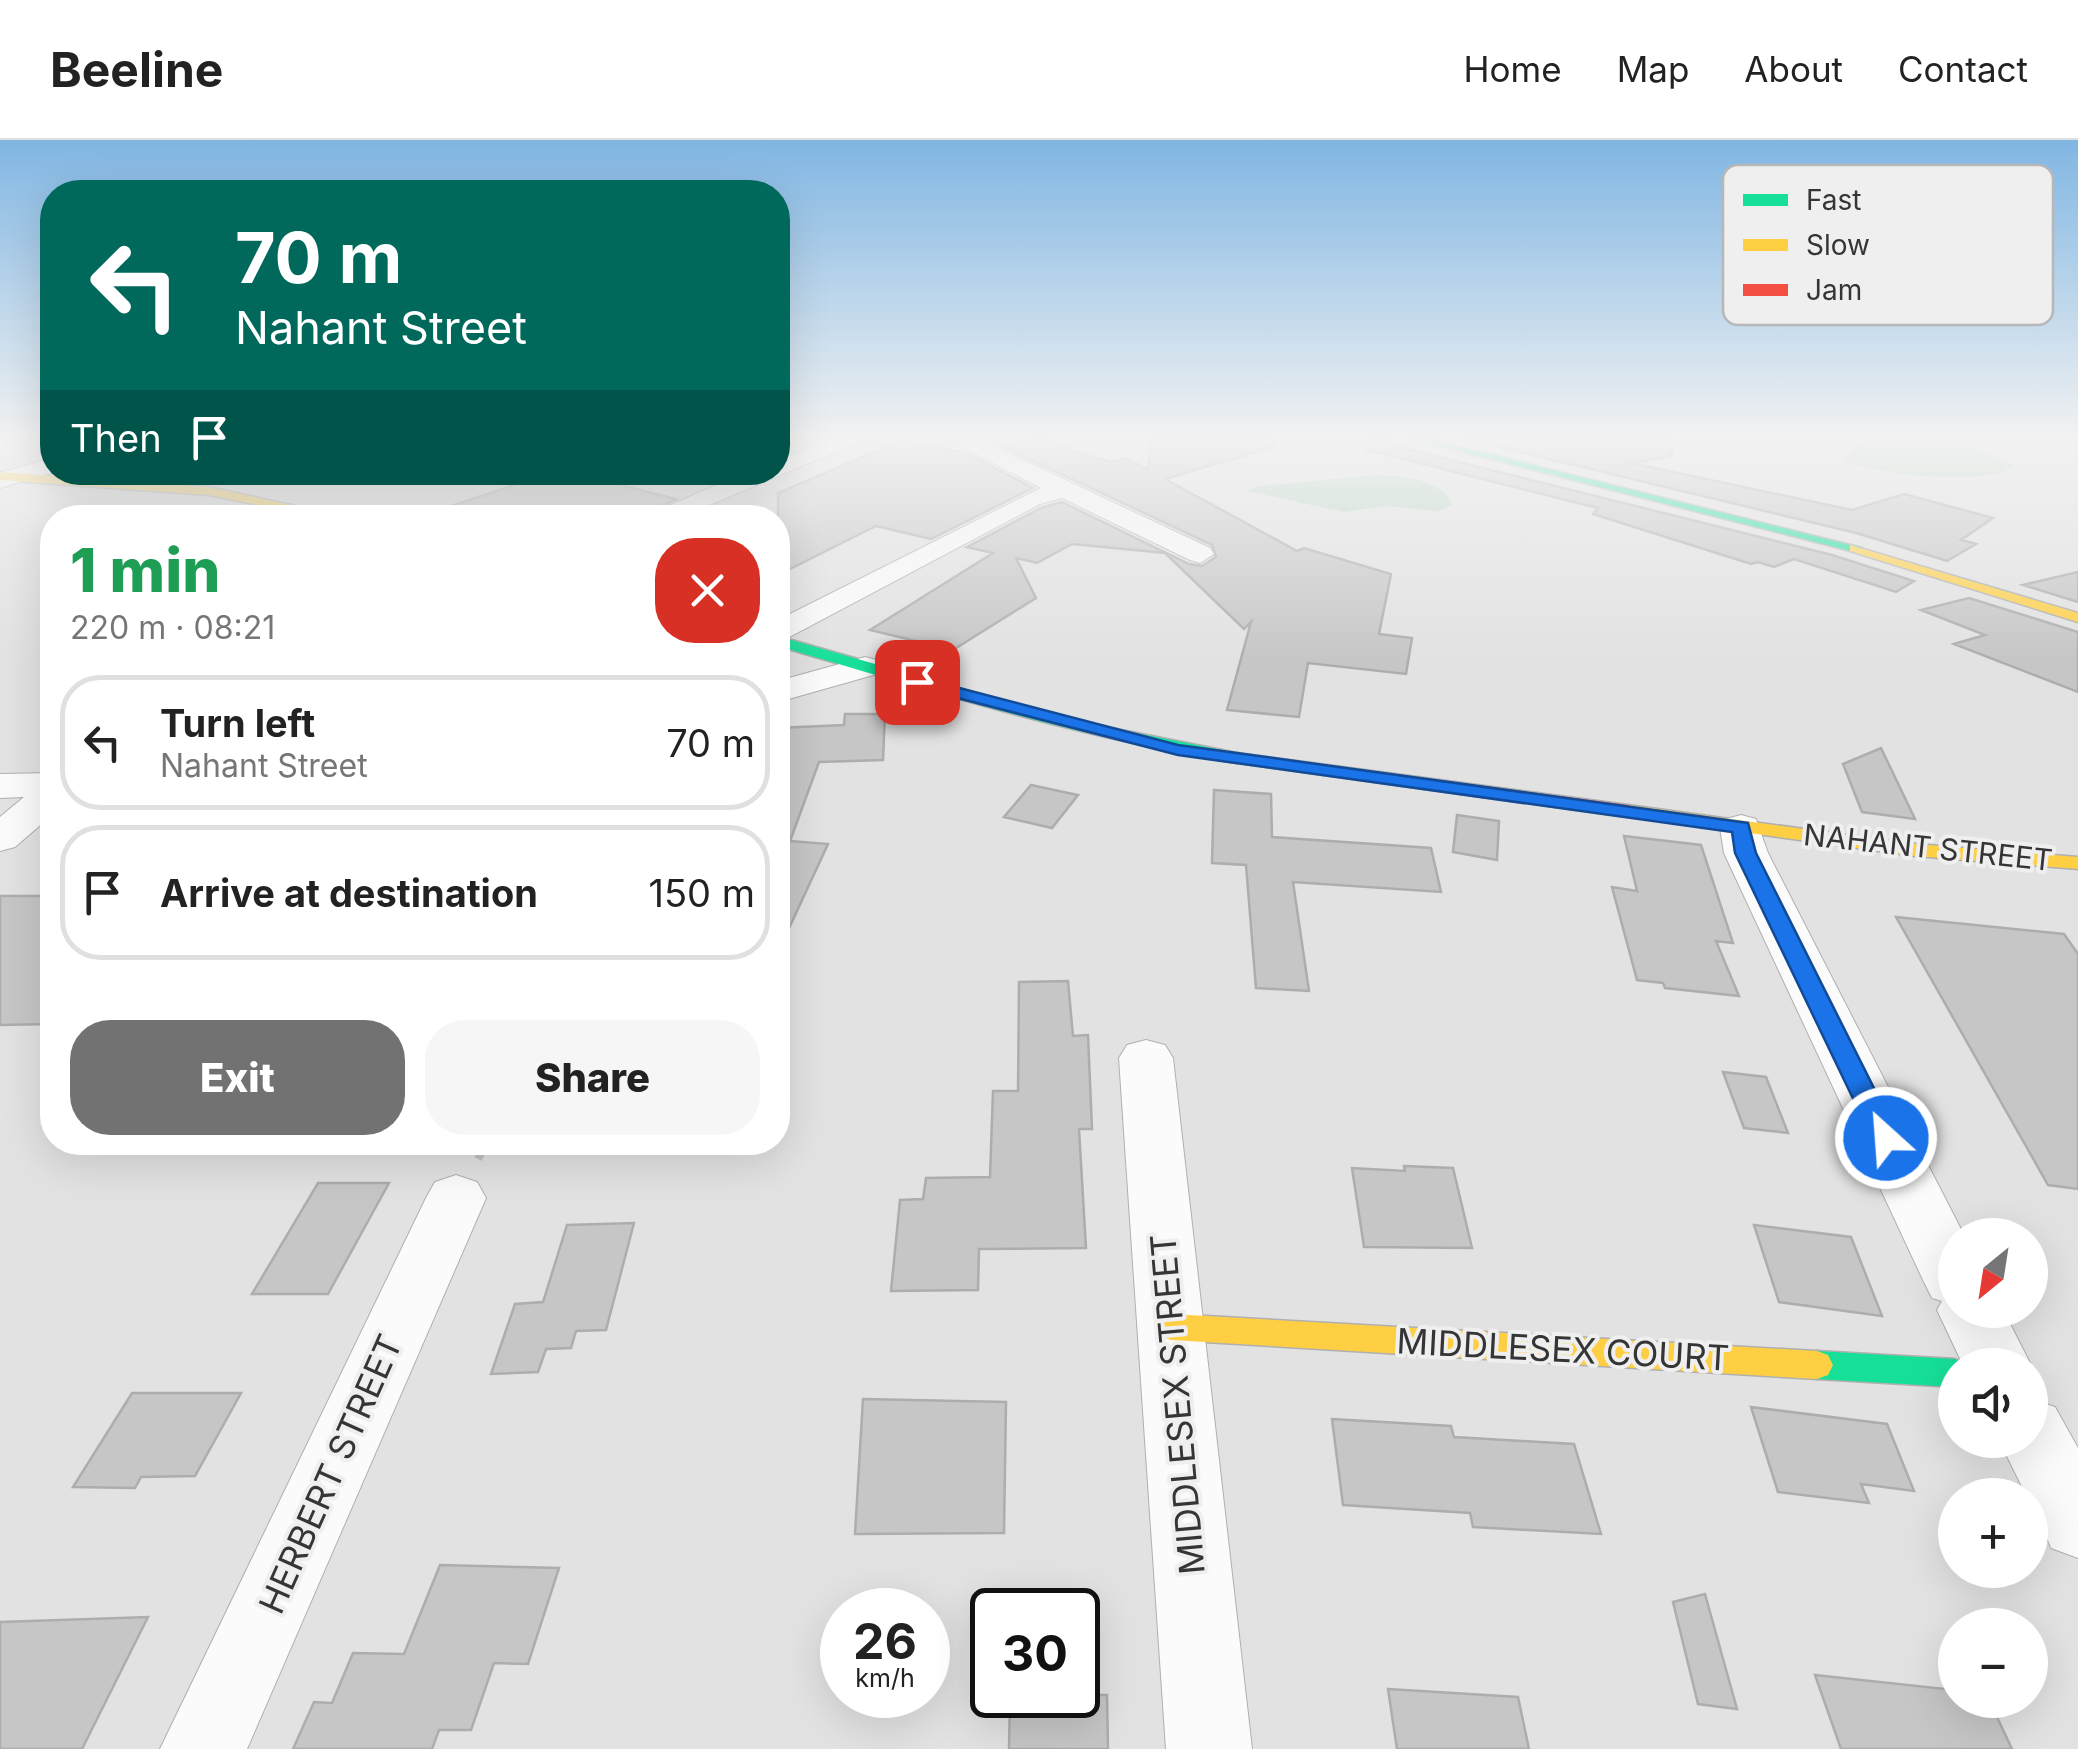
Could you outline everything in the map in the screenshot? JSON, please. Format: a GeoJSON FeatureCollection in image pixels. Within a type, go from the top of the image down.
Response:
{"type":"FeatureCollection","features":[{"type":"Feature","properties":{"kind":"main road"},"geometry":{"type":"LineString","coordinates":[[1710,511],[1844,544],[2078,618]]}},
{"type":"Feature","properties":{"kind":"main road","name":"NAHANT STREET"},"geometry":{"type":"LineString","coordinates":[[790,645],[1032,716],[1178,750],[1741,828],[1962,855],[2078,862]]}},
{"type":"Feature","properties":{"kind":"main road","name":"MIDDLESEX COURT"},"geometry":{"type":"LineString","coordinates":[[1171,1326],[1938,1372]]}},
{"type":"Feature","properties":{"kind":"street"},"geometry":{"type":"LineString","coordinates":[[790,627],[1009,511]]}},
{"type":"Feature","properties":{"kind":"street"},"geometry":{"type":"LineString","coordinates":[[1110,511],[1200,554]]}},
{"type":"Feature","properties":{"kind":"street"},"geometry":{"type":"LineString","coordinates":[[790,689],[865,667]]}},
{"type":"Feature","properties":{"kind":"street"},"geometry":{"type":"LineString","coordinates":[[0,786],[40,785]]}},
{"type":"Feature","properties":{"kind":"street"},"geometry":{"type":"LineString","coordinates":[[0,838],[40,805]]}},
{"type":"Feature","properties":{"kind":"street"},"geometry":{"type":"LineString","coordinates":[[1741,828],[1746,853],[1938,1245]]}},
{"type":"Feature","properties":{"kind":"street","name":"MIDDLESEX STREET"},"geometry":{"type":"LineString","coordinates":[[1146,1058],[1208,1749]]}},
{"type":"Feature","properties":{"kind":"street","name":"HERBERT STREET"},"geometry":{"type":"LineString","coordinates":[[204,1749],[456,1198]]}},
{"type":"Feature","properties":{"kind":"street"},"geometry":{"type":"LineString","coordinates":[[2045,1458],[2078,1522]]}},
{"type":"Feature","properties":{"kind":"building"},"geometry":{"type":"Polygon","coordinates":[[[790,511],[987,511],[931,539],[876,526],[790,569],[790,511]]]}},
{"type":"Feature","properties":{"kind":"building"},"geometry":{"type":"Polygon","coordinates":[[[1035,511],[1081,511],[1189,564],[1202,566],[1216,557],[1212,545],[1140,511],[1224,511],[1297,551],[1304,548],[1391,574],[1379,634],[1412,638],[1406,674],[1308,663],[1299,717],[1227,710],[1251,622],[1244,629],[1165,553],[1072,544],[1037,563],[1016,558],[1036,598],[953,650],[870,630],[993,553],[967,547],[1035,511]]]}},
{"type":"Feature","properties":{"kind":"building"},"geometry":{"type":"Polygon","coordinates":[[[1656,511],[1832,555],[1914,581],[1896,592],[1794,559],[1774,567],[1751,564],[1593,514],[1656,511]]]}},
{"type":"Feature","properties":{"kind":"building"},"geometry":{"type":"Polygon","coordinates":[[[1765,511],[1967,511],[1993,518],[1961,540],[1976,544],[1947,561],[1765,511]]]}},
{"type":"Feature","properties":{"kind":"building"},"geometry":{"type":"Polygon","coordinates":[[[2078,572],[2078,602],[2023,585],[2078,572]]]}},
{"type":"Feature","properties":{"kind":"building"},"geometry":{"type":"Polygon","coordinates":[[[1969,598],[2078,632],[2078,692],[1954,644],[1985,635],[1921,610],[1969,598]]]}},
{"type":"Feature","properties":{"kind":"building"},"geometry":{"type":"Polygon","coordinates":[[[845,714],[885,714],[883,760],[819,762],[790,841],[790,727],[844,725],[845,714]]]}},
{"type":"Feature","properties":{"kind":"building"},"geometry":{"type":"Polygon","coordinates":[[[1881,748],[1915,819],[1862,812],[1843,764],[1881,748]]]}},
{"type":"Feature","properties":{"kind":"building"},"geometry":{"type":"Polygon","coordinates":[[[1031,785],[1078,795],[1052,828],[1004,817],[1031,785]]]}},
{"type":"Feature","properties":{"kind":"building"},"geometry":{"type":"Polygon","coordinates":[[[1214,790],[1271,794],[1272,837],[1431,848],[1441,892],[1293,882],[1309,991],[1256,988],[1246,865],[1212,863],[1214,790]]]}},
{"type":"Feature","properties":{"kind":"building"},"geometry":{"type":"Polygon","coordinates":[[[1457,815],[1499,821],[1497,860],[1453,852],[1457,815]]]}},
{"type":"Feature","properties":{"kind":"building"},"geometry":{"type":"Polygon","coordinates":[[[1624,836],[1701,845],[1733,943],[1716,941],[1739,996],[1665,988],[1663,983],[1637,980],[1612,887],[1637,891],[1624,836]]]}},
{"type":"Feature","properties":{"kind":"building"},"geometry":{"type":"Polygon","coordinates":[[[790,841],[828,844],[790,926],[790,841]]]}},
{"type":"Feature","properties":{"kind":"building"},"geometry":{"type":"Polygon","coordinates":[[[0,896],[40,896],[40,1024],[0,1025],[0,896]]]}},
{"type":"Feature","properties":{"kind":"building"},"geometry":{"type":"Polygon","coordinates":[[[1896,917],[2064,934],[2078,954],[2078,1189],[2048,1185],[1896,917]]]}},
{"type":"Feature","properties":{"kind":"building"},"geometry":{"type":"Polygon","coordinates":[[[1068,981],[1073,1036],[1088,1035],[1092,1129],[1079,1129],[1086,1248],[979,1249],[978,1290],[891,1291],[900,1200],[923,1199],[926,1178],[990,1177],[993,1091],[1018,1091],[1019,982],[1068,981]]]}},
{"type":"Feature","properties":{"kind":"building"},"geometry":{"type":"Polygon","coordinates":[[[1723,1072],[1766,1077],[1788,1133],[1744,1128],[1723,1072]]]}},
{"type":"Feature","properties":{"kind":"building"},"geometry":{"type":"Polygon","coordinates":[[[1404,1166],[1453,1168],[1472,1248],[1364,1247],[1352,1168],[1405,1171],[1404,1166]]]}},
{"type":"Feature","properties":{"kind":"building"},"geometry":{"type":"Polygon","coordinates":[[[318,1183],[389,1183],[328,1294],[252,1294],[318,1183]]]}},
{"type":"Feature","properties":{"kind":"building"},"geometry":{"type":"Polygon","coordinates":[[[634,1223],[606,1330],[576,1331],[571,1348],[546,1349],[538,1372],[491,1374],[515,1304],[543,1302],[567,1225],[634,1223]]]}},
{"type":"Feature","properties":{"kind":"building"},"geometry":{"type":"Polygon","coordinates":[[[1754,1225],[1851,1237],[1882,1316],[1779,1302],[1754,1225]]]}},
{"type":"Feature","properties":{"kind":"building"},"geometry":{"type":"Polygon","coordinates":[[[132,1393],[241,1393],[195,1476],[141,1477],[135,1488],[73,1487],[132,1393]]]}},
{"type":"Feature","properties":{"kind":"building"},"geometry":{"type":"Polygon","coordinates":[[[863,1399],[1006,1402],[1004,1533],[855,1534],[863,1399]]]}},
{"type":"Feature","properties":{"kind":"building"},"geometry":{"type":"Polygon","coordinates":[[[1751,1407],[1887,1424],[1914,1491],[1861,1484],[1869,1503],[1778,1492],[1751,1407]]]}},
{"type":"Feature","properties":{"kind":"building"},"geometry":{"type":"Polygon","coordinates":[[[1332,1419],[1451,1426],[1454,1437],[1574,1444],[1601,1534],[1473,1527],[1470,1513],[1343,1505],[1332,1419]]]}},
{"type":"Feature","properties":{"kind":"building"},"geometry":{"type":"Polygon","coordinates":[[[440,1565],[559,1568],[528,1664],[494,1663],[471,1730],[439,1730],[432,1749],[293,1749],[314,1702],[332,1703],[353,1653],[404,1654],[440,1565]]]}},
{"type":"Feature","properties":{"kind":"building"},"geometry":{"type":"Polygon","coordinates":[[[1705,1594],[1737,1709],[1698,1704],[1673,1602],[1705,1594]]]}},
{"type":"Feature","properties":{"kind":"building"},"geometry":{"type":"Polygon","coordinates":[[[148,1617],[82,1749],[0,1749],[0,1622],[148,1617]]]}},
{"type":"Feature","properties":{"kind":"building"},"geometry":{"type":"Polygon","coordinates":[[[1815,1675],[1938,1688],[1938,1718],[1997,1718],[2012,1749],[1841,1749],[1815,1675]]]}},
{"type":"Feature","properties":{"kind":"building"},"geometry":{"type":"Polygon","coordinates":[[[1388,1689],[1518,1697],[1529,1749],[1397,1749],[1388,1689]]]}},
{"type":"Feature","properties":{"kind":"building"},"geometry":{"type":"Polygon","coordinates":[[[1100,1695],[1107,1695],[1108,1749],[1009,1749],[1010,1718],[1100,1718],[1100,1695]]]}},
{"type":"Feature","properties":{"kind":"traffic: fast"},"geometry":{"type":"LineString","coordinates":[[1707,511],[1855,548]]}},
{"type":"Feature","properties":{"kind":"traffic: fast"},"geometry":{"type":"LineString","coordinates":[[790,645],[1063,723],[1237,758]]}},
{"type":"Feature","properties":{"kind":"traffic: fast"},"geometry":{"type":"LineString","coordinates":[[1817,1365],[1938,1372]]}},
{"type":"Feature","properties":{"kind":"traffic: slow"},"geometry":{"type":"LineString","coordinates":[[1855,548],[2078,618]]}},
{"type":"Feature","properties":{"kind":"traffic: slow"},"geometry":{"type":"LineString","coordinates":[[1628,811],[1915,850],[2078,863]]}},
{"type":"Feature","properties":{"kind":"traffic: slow"},"geometry":{"type":"LineString","coordinates":[[1171,1327],[1817,1365]]}},
{"type":"Feature","properties":{"kind":"traffic: jam"},"geometry":{"type":"LineString","coordinates":[[1237,758],[1628,811]]}},
{"type":"Feature","properties":{"kind":"route"},"geometry":{"type":"LineString","coordinates":[[917,682],[1068,725],[1178,750],[1741,828],[1746,853],[1886,1138]]}}]}
